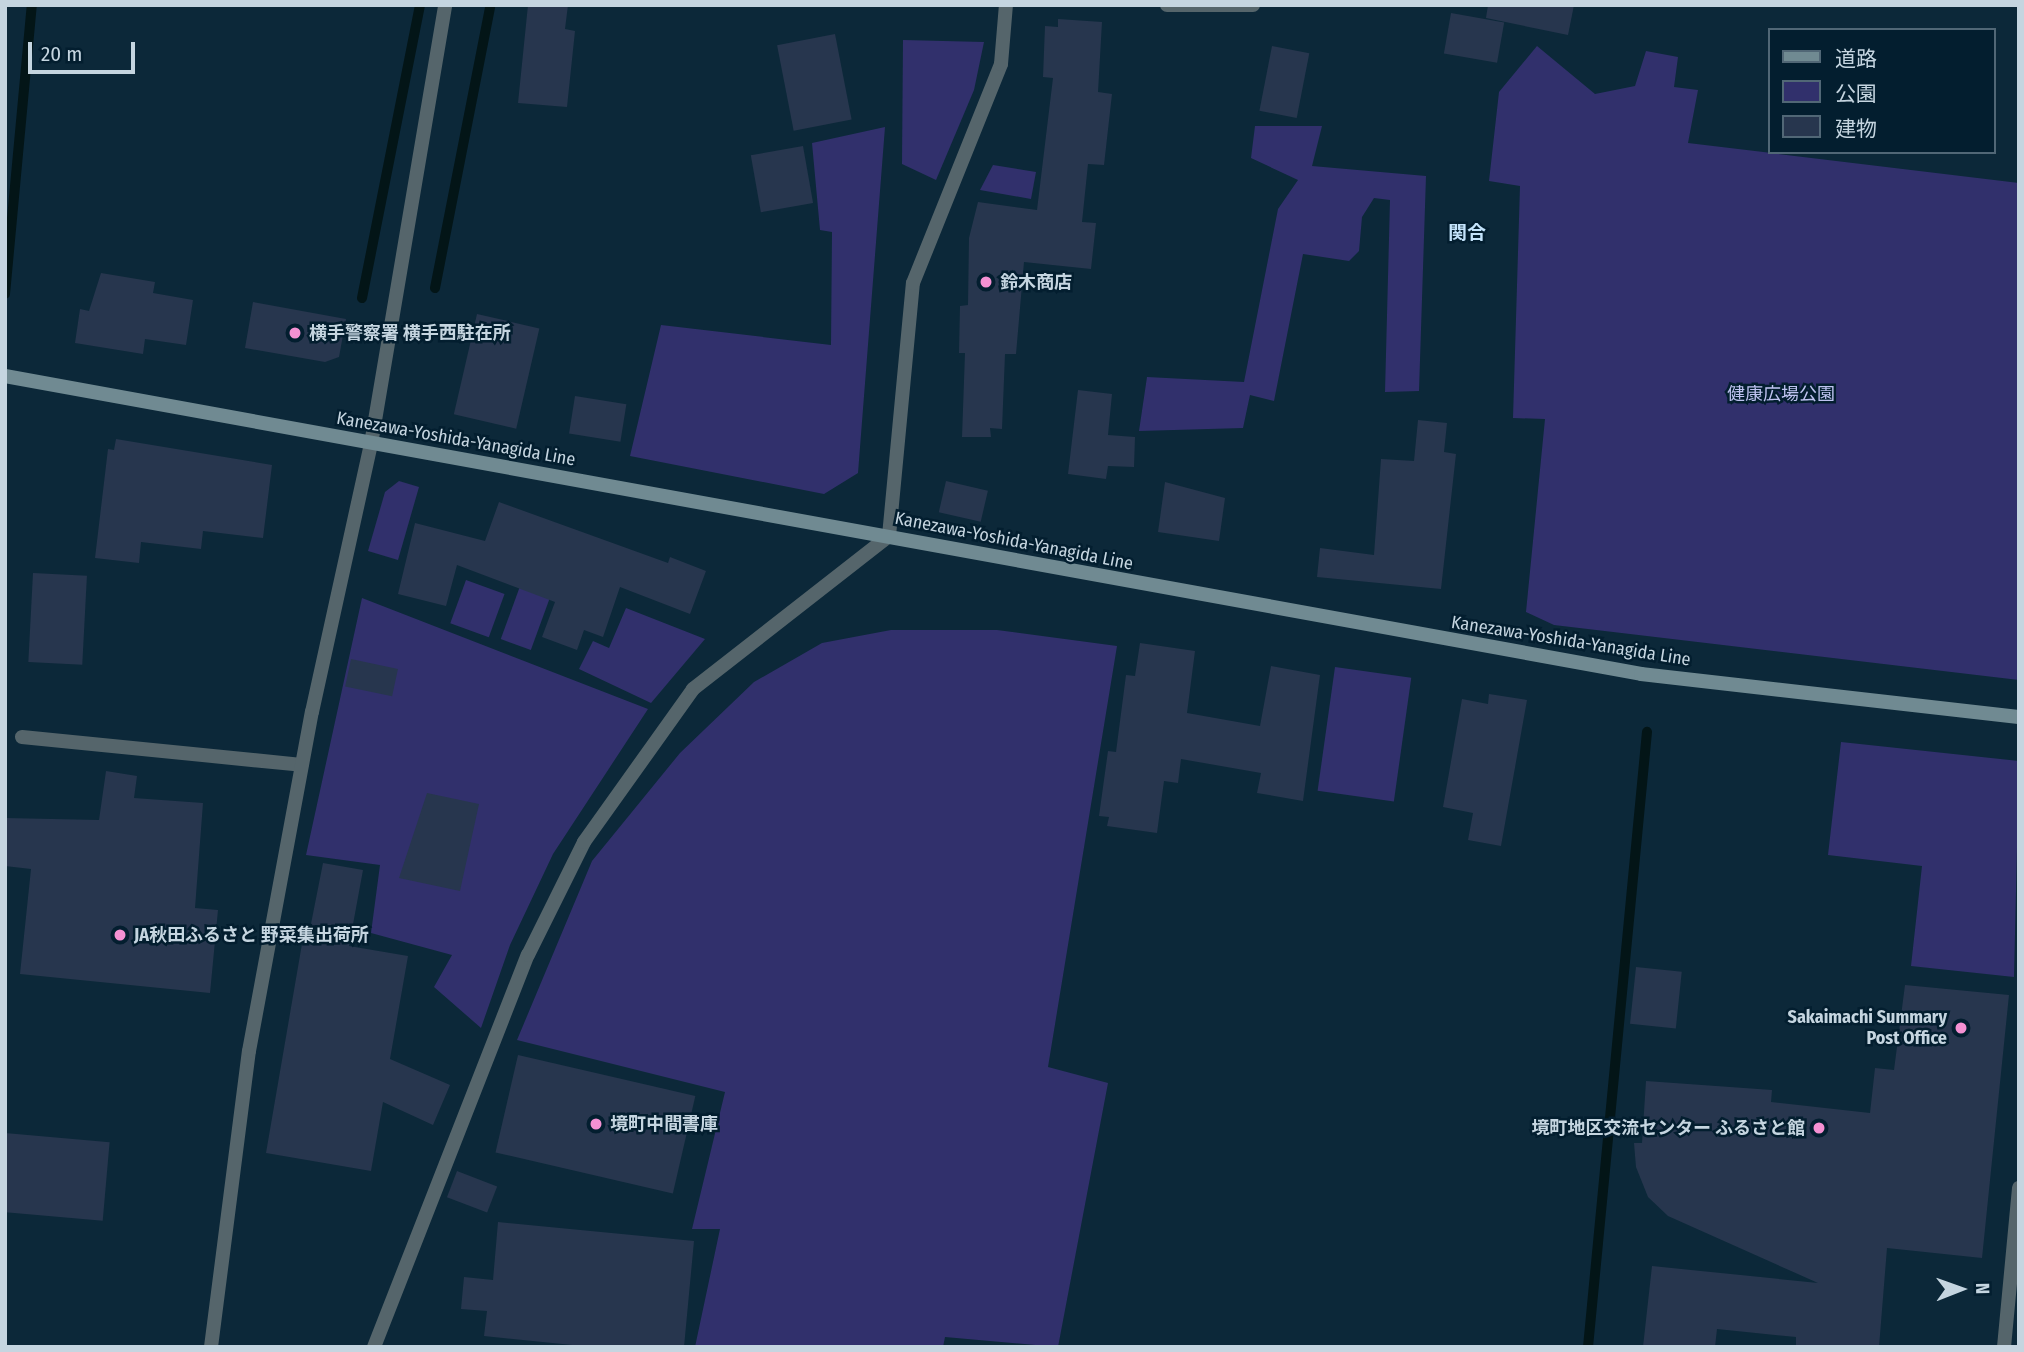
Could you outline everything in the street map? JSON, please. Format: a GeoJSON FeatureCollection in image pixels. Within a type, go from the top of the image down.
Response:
{"type":"FeatureCollection","features":[{"type":"Feature","properties":{"kind":"main road","name":"Kanezawa-Yoshida-Yanagida Line"},"geometry":{"type":"LineString","coordinates":[[10,377],[1641,674],[2019,717]]}},
{"type":"Feature","properties":{"kind":"street"},"geometry":{"type":"LineString","coordinates":[[211,1347],[242,1100],[302,765],[371,444],[445,5]]}},
{"type":"Feature","properties":{"kind":"street"},"geometry":{"type":"LineString","coordinates":[[373,1347],[528,955],[584,842],[693,689],[889,537],[914,283],[1001,64],[1006,5]]}},
{"type":"Feature","properties":{"kind":"street"},"geometry":{"type":"LineString","coordinates":[[1167,5],[1253,5]]}},
{"type":"Feature","properties":{"kind":"street"},"geometry":{"type":"LineString","coordinates":[[22,737],[302,765]]}},
{"type":"Feature","properties":{"kind":"street"},"geometry":{"type":"LineString","coordinates":[[2004,1347],[2019,1188]]}},
{"type":"Feature","properties":{"kind":"green space"},"geometry":{"type":"Polygon","coordinates":[[[903,40],[984,42],[974,90],[936,180],[902,164],[903,40]]]}},
{"type":"Feature","properties":{"kind":"green space","name":"健康広場公園"},"geometry":{"type":"Polygon","coordinates":[[[1537,46],[1595,94],[1635,86],[1646,51],[1678,57],[1674,87],[1698,90],[1688,143],[2019,183],[2019,680],[1554,625],[1526,612],[1545,419],[1513,418],[1520,186],[1489,181],[1499,92],[1537,46]]]}},
{"type":"Feature","properties":{"kind":"green space"},"geometry":{"type":"Polygon","coordinates":[[[1255,126],[1322,126],[1312,166],[1426,176],[1419,391],[1385,392],[1390,200],[1374,198],[1362,217],[1359,251],[1349,261],[1303,254],[1274,401],[1250,395],[1243,428],[1139,431],[1147,377],[1244,382],[1278,209],[1298,180],[1251,158],[1255,126]]]}},
{"type":"Feature","properties":{"kind":"green space"},"geometry":{"type":"Polygon","coordinates":[[[885,127],[858,473],[824,494],[630,456],[661,325],[831,345],[832,232],[820,230],[812,143],[885,127]]]}},
{"type":"Feature","properties":{"kind":"green space"},"geometry":{"type":"Polygon","coordinates":[[[993,165],[1036,172],[1031,199],[980,190],[993,165]]]}},
{"type":"Feature","properties":{"kind":"green space"},"geometry":{"type":"Polygon","coordinates":[[[399,481],[419,487],[398,560],[368,551],[385,492],[399,481]]]}},
{"type":"Feature","properties":{"kind":"green space"},"geometry":{"type":"Polygon","coordinates":[[[523,578],[553,589],[531,650],[501,639],[523,578]]]}},
{"type":"Feature","properties":{"kind":"green space"},"geometry":{"type":"Polygon","coordinates":[[[466,580],[505,594],[489,637],[450,623],[466,580]]]}},
{"type":"Feature","properties":{"kind":"green space"},"geometry":{"type":"Polygon","coordinates":[[[362,598],[648,709],[553,854],[510,945],[481,1028],[434,987],[452,955],[371,933],[380,865],[306,855],[362,598]]]}},
{"type":"Feature","properties":{"kind":"green space"},"geometry":{"type":"Polygon","coordinates":[[[626,608],[705,639],[651,703],[579,669],[593,641],[609,648],[626,608]]]}},
{"type":"Feature","properties":{"kind":"green space"},"geometry":{"type":"Polygon","coordinates":[[[891,630],[997,630],[1117,646],[1048,1067],[1108,1083],[1058,1347],[945,1337],[943,1347],[695,1347],[720,1229],[692,1229],[725,1092],[517,1040],[592,861],[680,753],[754,682],[822,643],[891,630]]]}},
{"type":"Feature","properties":{"kind":"green space"},"geometry":{"type":"Polygon","coordinates":[[[1335,667],[1411,678],[1394,801],[1318,791],[1335,667]]]}},
{"type":"Feature","properties":{"kind":"green space"},"geometry":{"type":"Polygon","coordinates":[[[1841,742],[2019,761],[2014,977],[1911,966],[1922,866],[1828,855],[1841,742]]]}},
{"type":"Feature","properties":{"kind":"building"},"geometry":{"type":"Polygon","coordinates":[[[528,5],[568,5],[565,29],[575,31],[567,107],[518,103],[528,5]]]}},
{"type":"Feature","properties":{"kind":"building"},"geometry":{"type":"Polygon","coordinates":[[[1488,5],[1574,5],[1568,35],[1486,18],[1488,5]]]}},
{"type":"Feature","properties":{"kind":"building"},"geometry":{"type":"Polygon","coordinates":[[[1451,13],[1504,22],[1497,63],[1444,53],[1451,13]]]}},
{"type":"Feature","properties":{"kind":"building"},"geometry":{"type":"Polygon","coordinates":[[[1058,19],[1102,22],[1098,92],[1112,94],[1104,165],[1088,164],[1082,222],[1096,223],[1091,269],[1024,262],[1016,354],[1005,354],[1002,429],[990,428],[991,437],[962,437],[965,353],[959,353],[960,306],[968,305],[969,238],[978,202],[1037,210],[1053,78],[1043,77],[1045,26],[1058,27],[1058,19]]]}},
{"type":"Feature","properties":{"kind":"building"},"geometry":{"type":"Polygon","coordinates":[[[835,34],[852,119],[794,131],[777,45],[835,34]]]}},
{"type":"Feature","properties":{"kind":"building"},"geometry":{"type":"Polygon","coordinates":[[[1272,46],[1309,53],[1297,118],[1259,111],[1272,46]]]}},
{"type":"Feature","properties":{"kind":"building"},"geometry":{"type":"Polygon","coordinates":[[[803,146],[813,203],[761,212],[751,155],[803,146]]]}},
{"type":"Feature","properties":{"kind":"building"},"geometry":{"type":"Polygon","coordinates":[[[101,273],[155,282],[153,293],[193,300],[186,345],[145,339],[143,354],[75,343],[80,309],[89,311],[101,273]]]}},
{"type":"Feature","properties":{"kind":"building","name":"横手警察署 横手西駐在所"},"geometry":{"type":"Polygon","coordinates":[[[253,302],[346,319],[339,357],[325,362],[245,348],[253,302]]]}},
{"type":"Feature","properties":{"kind":"building"},"geometry":{"type":"Polygon","coordinates":[[[477,314],[539,328],[516,429],[454,414],[477,314]]]}},
{"type":"Feature","properties":{"kind":"building"},"geometry":{"type":"Polygon","coordinates":[[[1078,390],[1112,394],[1108,435],[1135,437],[1134,467],[1108,466],[1106,479],[1068,474],[1078,390]]]}},
{"type":"Feature","properties":{"kind":"building"},"geometry":{"type":"Polygon","coordinates":[[[575,396],[626,404],[620,442],[569,434],[575,396]]]}},
{"type":"Feature","properties":{"kind":"building"},"geometry":{"type":"Polygon","coordinates":[[[1418,420],[1447,423],[1444,452],[1456,454],[1441,589],[1317,577],[1320,548],[1374,555],[1381,459],[1414,461],[1418,420]]]}},
{"type":"Feature","properties":{"kind":"building"},"geometry":{"type":"Polygon","coordinates":[[[116,439],[272,465],[263,538],[203,531],[201,549],[141,542],[139,563],[95,558],[108,449],[114,450],[116,439]]]}},
{"type":"Feature","properties":{"kind":"building"},"geometry":{"type":"Polygon","coordinates":[[[946,481],[988,491],[981,522],[939,512],[946,481]]]}},
{"type":"Feature","properties":{"kind":"building"},"geometry":{"type":"Polygon","coordinates":[[[1165,482],[1225,498],[1219,541],[1158,532],[1165,482]]]}},
{"type":"Feature","properties":{"kind":"building"},"geometry":{"type":"Polygon","coordinates":[[[499,502],[668,563],[670,557],[706,571],[690,614],[620,587],[603,637],[584,630],[577,650],[542,637],[555,602],[457,565],[446,606],[398,594],[415,523],[485,541],[499,502]]]}},
{"type":"Feature","properties":{"kind":"building"},"geometry":{"type":"Polygon","coordinates":[[[33,573],[87,576],[82,665],[28,662],[33,573]]]}},
{"type":"Feature","properties":{"kind":"building"},"geometry":{"type":"Polygon","coordinates":[[[1140,643],[1195,651],[1187,713],[1260,726],[1271,666],[1320,675],[1303,801],[1257,793],[1261,773],[1181,759],[1178,783],[1164,781],[1157,833],[1107,826],[1109,817],[1099,816],[1108,751],[1116,752],[1126,675],[1135,676],[1140,643]]]}},
{"type":"Feature","properties":{"kind":"building"},"geometry":{"type":"Polygon","coordinates":[[[351,659],[398,669],[392,696],[345,686],[351,659]]]}},
{"type":"Feature","properties":{"kind":"building"},"geometry":{"type":"Polygon","coordinates":[[[1489,694],[1527,700],[1501,846],[1468,840],[1473,813],[1443,807],[1462,699],[1488,704],[1489,694]]]}},
{"type":"Feature","properties":{"kind":"building"},"geometry":{"type":"Polygon","coordinates":[[[106,771],[137,776],[134,798],[203,803],[195,908],[218,910],[210,993],[20,974],[31,869],[5,866],[5,818],[99,820],[106,771]]]}},
{"type":"Feature","properties":{"kind":"building"},"geometry":{"type":"Polygon","coordinates":[[[427,793],[479,804],[460,891],[399,878],[427,793]]]}},
{"type":"Feature","properties":{"kind":"building"},"geometry":{"type":"Polygon","coordinates":[[[323,863],[363,870],[349,946],[408,956],[390,1059],[450,1085],[433,1125],[383,1102],[371,1171],[266,1153],[303,938],[308,939],[323,863]]]}},
{"type":"Feature","properties":{"kind":"building"},"geometry":{"type":"Polygon","coordinates":[[[1636,967],[1682,972],[1676,1028],[1630,1024],[1636,967]]]}},
{"type":"Feature","properties":{"kind":"building","name":"境町地区交流センター ふるさと館"},"geometry":{"type":"Polygon","coordinates":[[[1905,985],[2009,995],[1982,1258],[1887,1248],[1879,1347],[1796,1347],[1796,1337],[1717,1329],[1715,1347],[1643,1347],[1652,1266],[1818,1283],[1668,1216],[1648,1197],[1636,1167],[1634,1143],[1642,1143],[1646,1081],[1772,1090],[1771,1102],[1870,1113],[1875,1068],[1894,1070],[1905,985]]]}},
{"type":"Feature","properties":{"kind":"building","name":"境町中間書庫"},"geometry":{"type":"Polygon","coordinates":[[[518,1055],[695,1096],[673,1193],[496,1152],[518,1055]]]}},
{"type":"Feature","properties":{"kind":"building"},"geometry":{"type":"Polygon","coordinates":[[[5,1133],[110,1142],[103,1221],[5,1212],[5,1133]]]}},
{"type":"Feature","properties":{"kind":"building"},"geometry":{"type":"Polygon","coordinates":[[[457,1171],[497,1186],[487,1213],[447,1197],[457,1171]]]}},
{"type":"Feature","properties":{"kind":"building"},"geometry":{"type":"Polygon","coordinates":[[[498,1222],[694,1241],[684,1347],[592,1347],[484,1336],[487,1311],[461,1309],[464,1277],[493,1280],[498,1222]]]}},
{"type":"Feature","properties":{"kind":"waterway"},"geometry":{"type":"LineString","coordinates":[[5,294],[32,5]]}},
{"type":"Feature","properties":{"kind":"waterway"},"geometry":{"type":"LineString","coordinates":[[362,298],[420,5]]}},
{"type":"Feature","properties":{"kind":"waterway"},"geometry":{"type":"LineString","coordinates":[[435,288],[490,7]]}},
{"type":"Feature","properties":{"kind":"waterway"},"geometry":{"type":"LineString","coordinates":[[1588,1347],[1647,732]]}},
{"type":"Feature","properties":{"kind":"place","name":"鈴木商店"},"geometry":{"type":"Point","coordinates":[986,282]}},
{"type":"Feature","properties":{"kind":"place","name":"横手警察署 横手西駐在所"},"geometry":{"type":"Point","coordinates":[295,333]}},
{"type":"Feature","properties":{"kind":"place","name":"JA秋田ふるさと 野菜集出荷所"},"geometry":{"type":"Point","coordinates":[120,935]}},
{"type":"Feature","properties":{"kind":"place","name":"Sakaimachi Summary Post Office"},"geometry":{"type":"Point","coordinates":[1961,1028]}},
{"type":"Feature","properties":{"kind":"place","name":"境町中間書庫"},"geometry":{"type":"Point","coordinates":[596,1124]}},
{"type":"Feature","properties":{"kind":"place","name":"境町地区交流センター ふるさと館"},"geometry":{"type":"Point","coordinates":[1819,1128]}},
{"type":"Feature","properties":{"kind":"district","name":"関合"},"geometry":{"type":"Point","coordinates":[1467,233]}}]}
